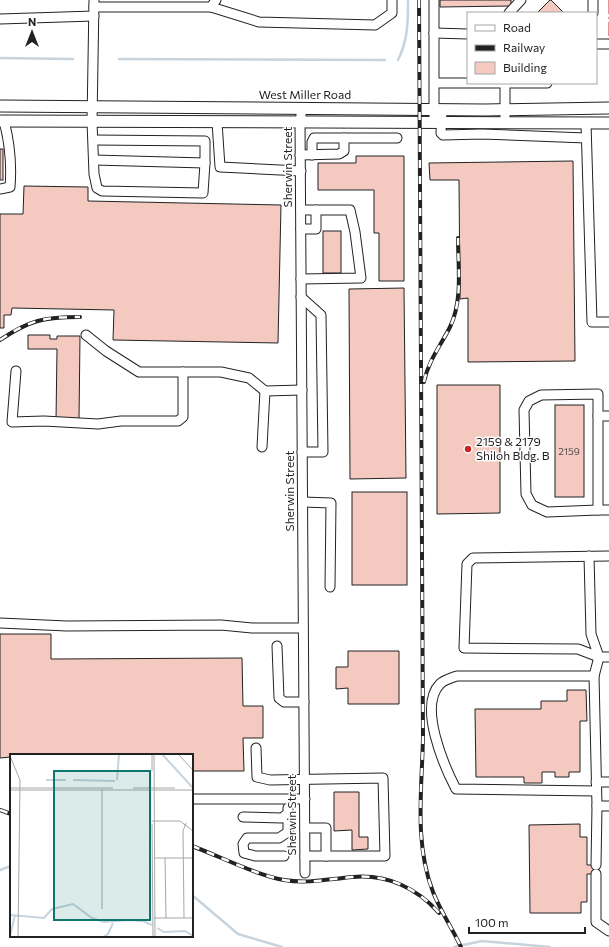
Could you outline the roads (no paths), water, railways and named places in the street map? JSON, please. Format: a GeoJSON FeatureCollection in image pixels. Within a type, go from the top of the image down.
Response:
{"type":"FeatureCollection","features":[{"type":"Feature","properties":{"kind":"main road","name":"West Miller Road"},"geometry":{"type":"LineString","coordinates":[[0,106],[438,110],[609,108]]}},
{"type":"Feature","properties":{"kind":"main road"},"geometry":{"type":"LineString","coordinates":[[2,121],[438,122],[483,129],[505,123],[609,123]]}},
{"type":"Feature","properties":{"kind":"street"},"geometry":{"type":"LineString","coordinates":[[0,19],[94,8],[150,4],[214,4],[259,22],[375,25],[392,13],[392,0]]}},
{"type":"Feature","properties":{"kind":"street"},"geometry":{"type":"LineString","coordinates":[[434,0],[435,83],[438,122]]}},
{"type":"Feature","properties":{"kind":"street"},"geometry":{"type":"LineString","coordinates":[[510,12],[522,0]]}},
{"type":"Feature","properties":{"kind":"street"},"geometry":{"type":"LineString","coordinates":[[593,0],[593,12]]}},
{"type":"Feature","properties":{"kind":"street"},"geometry":{"type":"LineString","coordinates":[[94,8],[94,107],[92,122],[95,182],[97,188],[102,191],[203,193],[205,163],[204,142],[94,140]]}},
{"type":"Feature","properties":{"kind":"street"},"geometry":{"type":"LineString","coordinates":[[434,33],[467,34]]}},
{"type":"Feature","properties":{"kind":"street"},"geometry":{"type":"LineString","coordinates":[[597,44],[609,44]]}},
{"type":"Feature","properties":{"kind":"street"},"geometry":{"type":"LineString","coordinates":[[435,83],[467,83]]}},
{"type":"Feature","properties":{"kind":"street"},"geometry":{"type":"LineString","coordinates":[[505,84],[505,123]]}},
{"type":"Feature","properties":{"kind":"street","name":"Sherwin Street"},"geometry":{"type":"LineString","coordinates":[[302,108],[300,122],[300,171],[305,873]]}},
{"type":"Feature","properties":{"kind":"street"},"geometry":{"type":"LineString","coordinates":[[483,110],[483,129],[586,138]]}},
{"type":"Feature","properties":{"kind":"street"},"geometry":{"type":"LineString","coordinates":[[0,189],[10,187],[12,164],[4,136],[2,121]]}},
{"type":"Feature","properties":{"kind":"street"},"geometry":{"type":"LineString","coordinates":[[217,122],[220,167],[300,171]]}},
{"type":"Feature","properties":{"kind":"street"},"geometry":{"type":"LineString","coordinates":[[380,122],[380,138]]}},
{"type":"Feature","properties":{"kind":"street"},"geometry":{"type":"LineString","coordinates":[[586,123],[592,322],[609,322]]}},
{"type":"Feature","properties":{"kind":"street"},"geometry":{"type":"LineString","coordinates":[[312,155],[312,142],[314,138],[397,138]]}},
{"type":"Feature","properties":{"kind":"street"},"geometry":{"type":"LineString","coordinates":[[300,155],[339,154],[344,151],[344,138]]}},
{"type":"Feature","properties":{"kind":"street"},"geometry":{"type":"LineString","coordinates":[[94,160],[205,163]]}},
{"type":"Feature","properties":{"kind":"street"},"geometry":{"type":"LineString","coordinates":[[301,210],[350,210],[355,232],[361,278],[301,279]]}},
{"type":"Feature","properties":{"kind":"street"},"geometry":{"type":"LineString","coordinates":[[301,229],[316,229],[316,210]]}},
{"type":"Feature","properties":{"kind":"street"},"geometry":{"type":"LineString","coordinates":[[301,298],[321,315],[323,452],[302,452]]}},
{"type":"Feature","properties":{"kind":"street"},"geometry":{"type":"LineString","coordinates":[[86,335],[106,352],[139,372],[221,372],[249,378],[265,391],[302,390]]}},
{"type":"Feature","properties":{"kind":"street"},"geometry":{"type":"LineString","coordinates":[[16,371],[12,422],[44,421],[98,424],[121,421],[178,421],[183,417],[183,372]]}},
{"type":"Feature","properties":{"kind":"street"},"geometry":{"type":"LineString","coordinates":[[262,447],[265,391]]}},
{"type":"Feature","properties":{"kind":"street"},"geometry":{"type":"LineString","coordinates":[[598,510],[598,394],[541,395],[529,401],[524,410],[526,494],[532,505],[547,512],[609,510]]}},
{"type":"Feature","properties":{"kind":"street"},"geometry":{"type":"LineString","coordinates":[[598,416],[609,416]]}},
{"type":"Feature","properties":{"kind":"street"},"geometry":{"type":"LineString","coordinates":[[303,502],[331,503],[330,587]]}},
{"type":"Feature","properties":{"kind":"street"},"geometry":{"type":"LineString","coordinates":[[590,556],[590,634],[599,657],[594,676],[597,806],[596,922],[609,931]]}},
{"type":"Feature","properties":{"kind":"street"},"geometry":{"type":"LineString","coordinates":[[609,556],[473,558],[467,564],[464,648],[578,649],[599,657],[609,657]]}},
{"type":"Feature","properties":{"kind":"street"},"geometry":{"type":"LineString","coordinates":[[0,623],[67,626],[221,624],[252,628],[304,628]]}},
{"type":"Feature","properties":{"kind":"street"},"geometry":{"type":"LineString","coordinates":[[277,646],[279,698],[284,702],[304,702]]}},
{"type":"Feature","properties":{"kind":"street"},"geometry":{"type":"LineString","coordinates":[[594,676],[457,676],[440,684],[434,694],[432,711],[438,746],[456,789],[596,786],[609,782]]}},
{"type":"Feature","properties":{"kind":"street"},"geometry":{"type":"LineString","coordinates":[[256,748],[257,777],[270,780],[383,778],[385,856],[305,856]]}},
{"type":"Feature","properties":{"kind":"street"},"geometry":{"type":"LineString","coordinates":[[193,799],[305,799]]}},
{"type":"Feature","properties":{"kind":"street"},"geometry":{"type":"LineString","coordinates":[[284,856],[255,856],[244,852],[243,844],[247,838],[278,838],[288,832],[287,799]]}},
{"type":"Feature","properties":{"kind":"street"},"geometry":{"type":"LineString","coordinates":[[597,806],[609,806]]}},
{"type":"Feature","properties":{"kind":"street"},"geometry":{"type":"LineString","coordinates":[[243,817],[282,818],[288,812]]}},
{"type":"Feature","properties":{"kind":"street"},"geometry":{"type":"LineString","coordinates":[[305,828],[326,828],[326,856]]}},
{"type":"Feature","properties":{"kind":"waterway"},"geometry":{"type":"LineString","coordinates":[[398,60],[406,38],[408,0]]}},
{"type":"Feature","properties":{"kind":"waterway"},"geometry":{"type":"LineString","coordinates":[[0,58],[73,59]]}},
{"type":"Feature","properties":{"kind":"waterway"},"geometry":{"type":"LineString","coordinates":[[119,59],[385,60]]}},
{"type":"Feature","properties":{"kind":"waterway"},"geometry":{"type":"LineString","coordinates":[[0,870],[10,866]]}},
{"type":"Feature","properties":{"kind":"waterway"},"geometry":{"type":"LineString","coordinates":[[193,896],[238,934],[282,947]]}},
{"type":"Feature","properties":{"kind":"waterway"},"geometry":{"type":"LineString","coordinates":[[454,947],[482,941],[550,947]]}},
{"type":"Feature","properties":{"kind":"railway"},"geometry":{"type":"LineString","coordinates":[[419,0],[423,737],[420,816],[423,854],[427,873],[439,906],[461,947]]}},
{"type":"Feature","properties":{"kind":"railway"},"geometry":{"type":"LineString","coordinates":[[424,382],[428,367],[450,327],[457,306],[459,283],[458,238]]}},
{"type":"Feature","properties":{"kind":"railway"},"geometry":{"type":"LineString","coordinates":[[0,340],[20,328],[38,321],[80,317]]}},
{"type":"Feature","properties":{"kind":"railway"},"geometry":{"type":"LineString","coordinates":[[0,810],[10,814]]}},
{"type":"Feature","properties":{"kind":"railway"},"geometry":{"type":"LineString","coordinates":[[193,846],[250,870],[284,880],[310,881],[353,877],[389,880],[400,884],[421,896],[439,913]]}},
{"type":"Feature","properties":{"kind":"place","name":"2159 & 2179 Shiloh Bldg. B"},"geometry":{"type":"Point","coordinates":[468,449]}}]}
